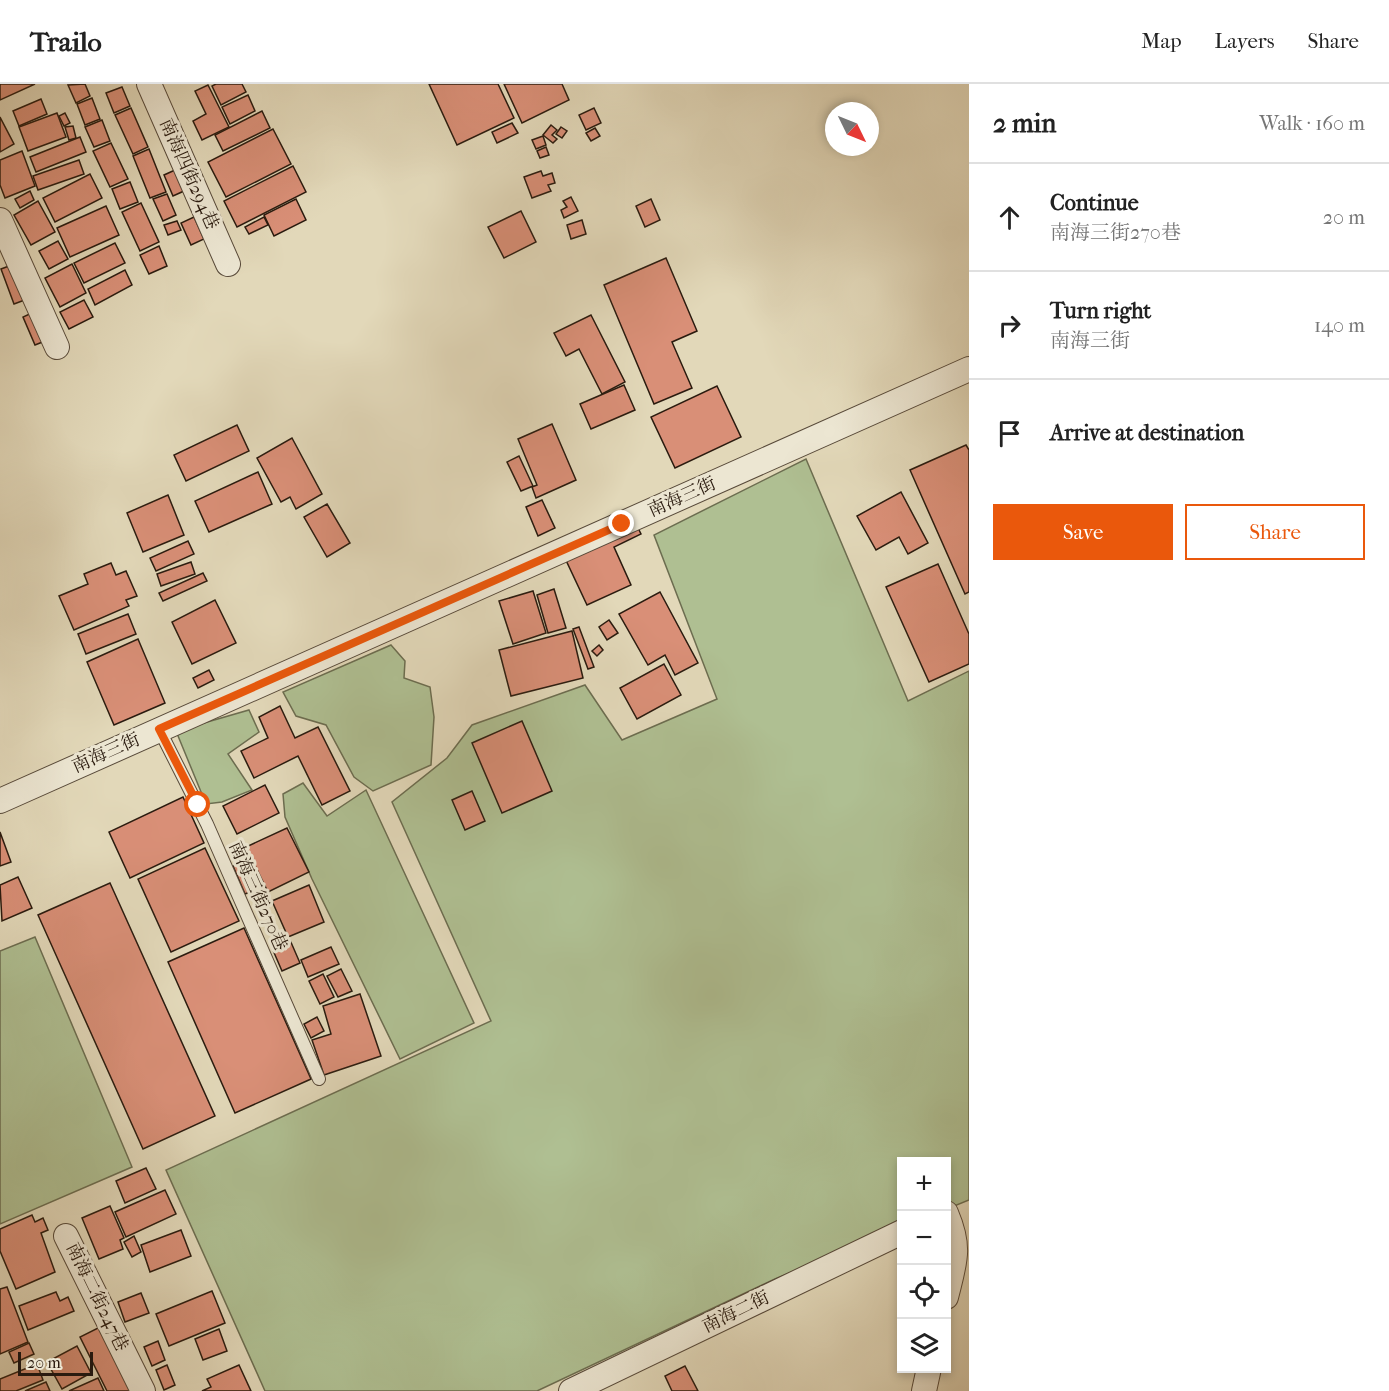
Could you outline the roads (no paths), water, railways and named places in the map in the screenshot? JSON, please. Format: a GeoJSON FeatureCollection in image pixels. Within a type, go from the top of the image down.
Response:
{"type":"FeatureCollection","features":[{"type":"Feature","properties":{"kind":"street","name":"南海四街294巷"},"geometry":{"type":"LineString","coordinates":[[149,84],[228,264]]}},
{"type":"Feature","properties":{"kind":"street"},"geometry":{"type":"LineString","coordinates":[[0,220],[57,348]]}},
{"type":"Feature","properties":{"kind":"street","name":"南海三街"},"geometry":{"type":"LineString","coordinates":[[0,801],[969,369]]}},
{"type":"Feature","properties":{"kind":"street"},"geometry":{"type":"LineString","coordinates":[[951,1224],[956,1236],[956,1257],[951,1277]]}},
{"type":"Feature","properties":{"kind":"street","name":"南海二街"},"geometry":{"type":"LineString","coordinates":[[571,1391],[897,1234]]}},
{"type":"Feature","properties":{"kind":"street","name":"南海二街247巷"},"geometry":{"type":"LineString","coordinates":[[66,1236],[143,1391]]}},
{"type":"Feature","properties":{"kind":"street"},"geometry":{"type":"LineString","coordinates":[[924,1391],[929,1373]]}},
{"type":"Feature","properties":{"kind":"lane","name":"南海三街270巷"},"geometry":{"type":"LineString","coordinates":[[159,729],[207,824],[319,1079]]}}]}
